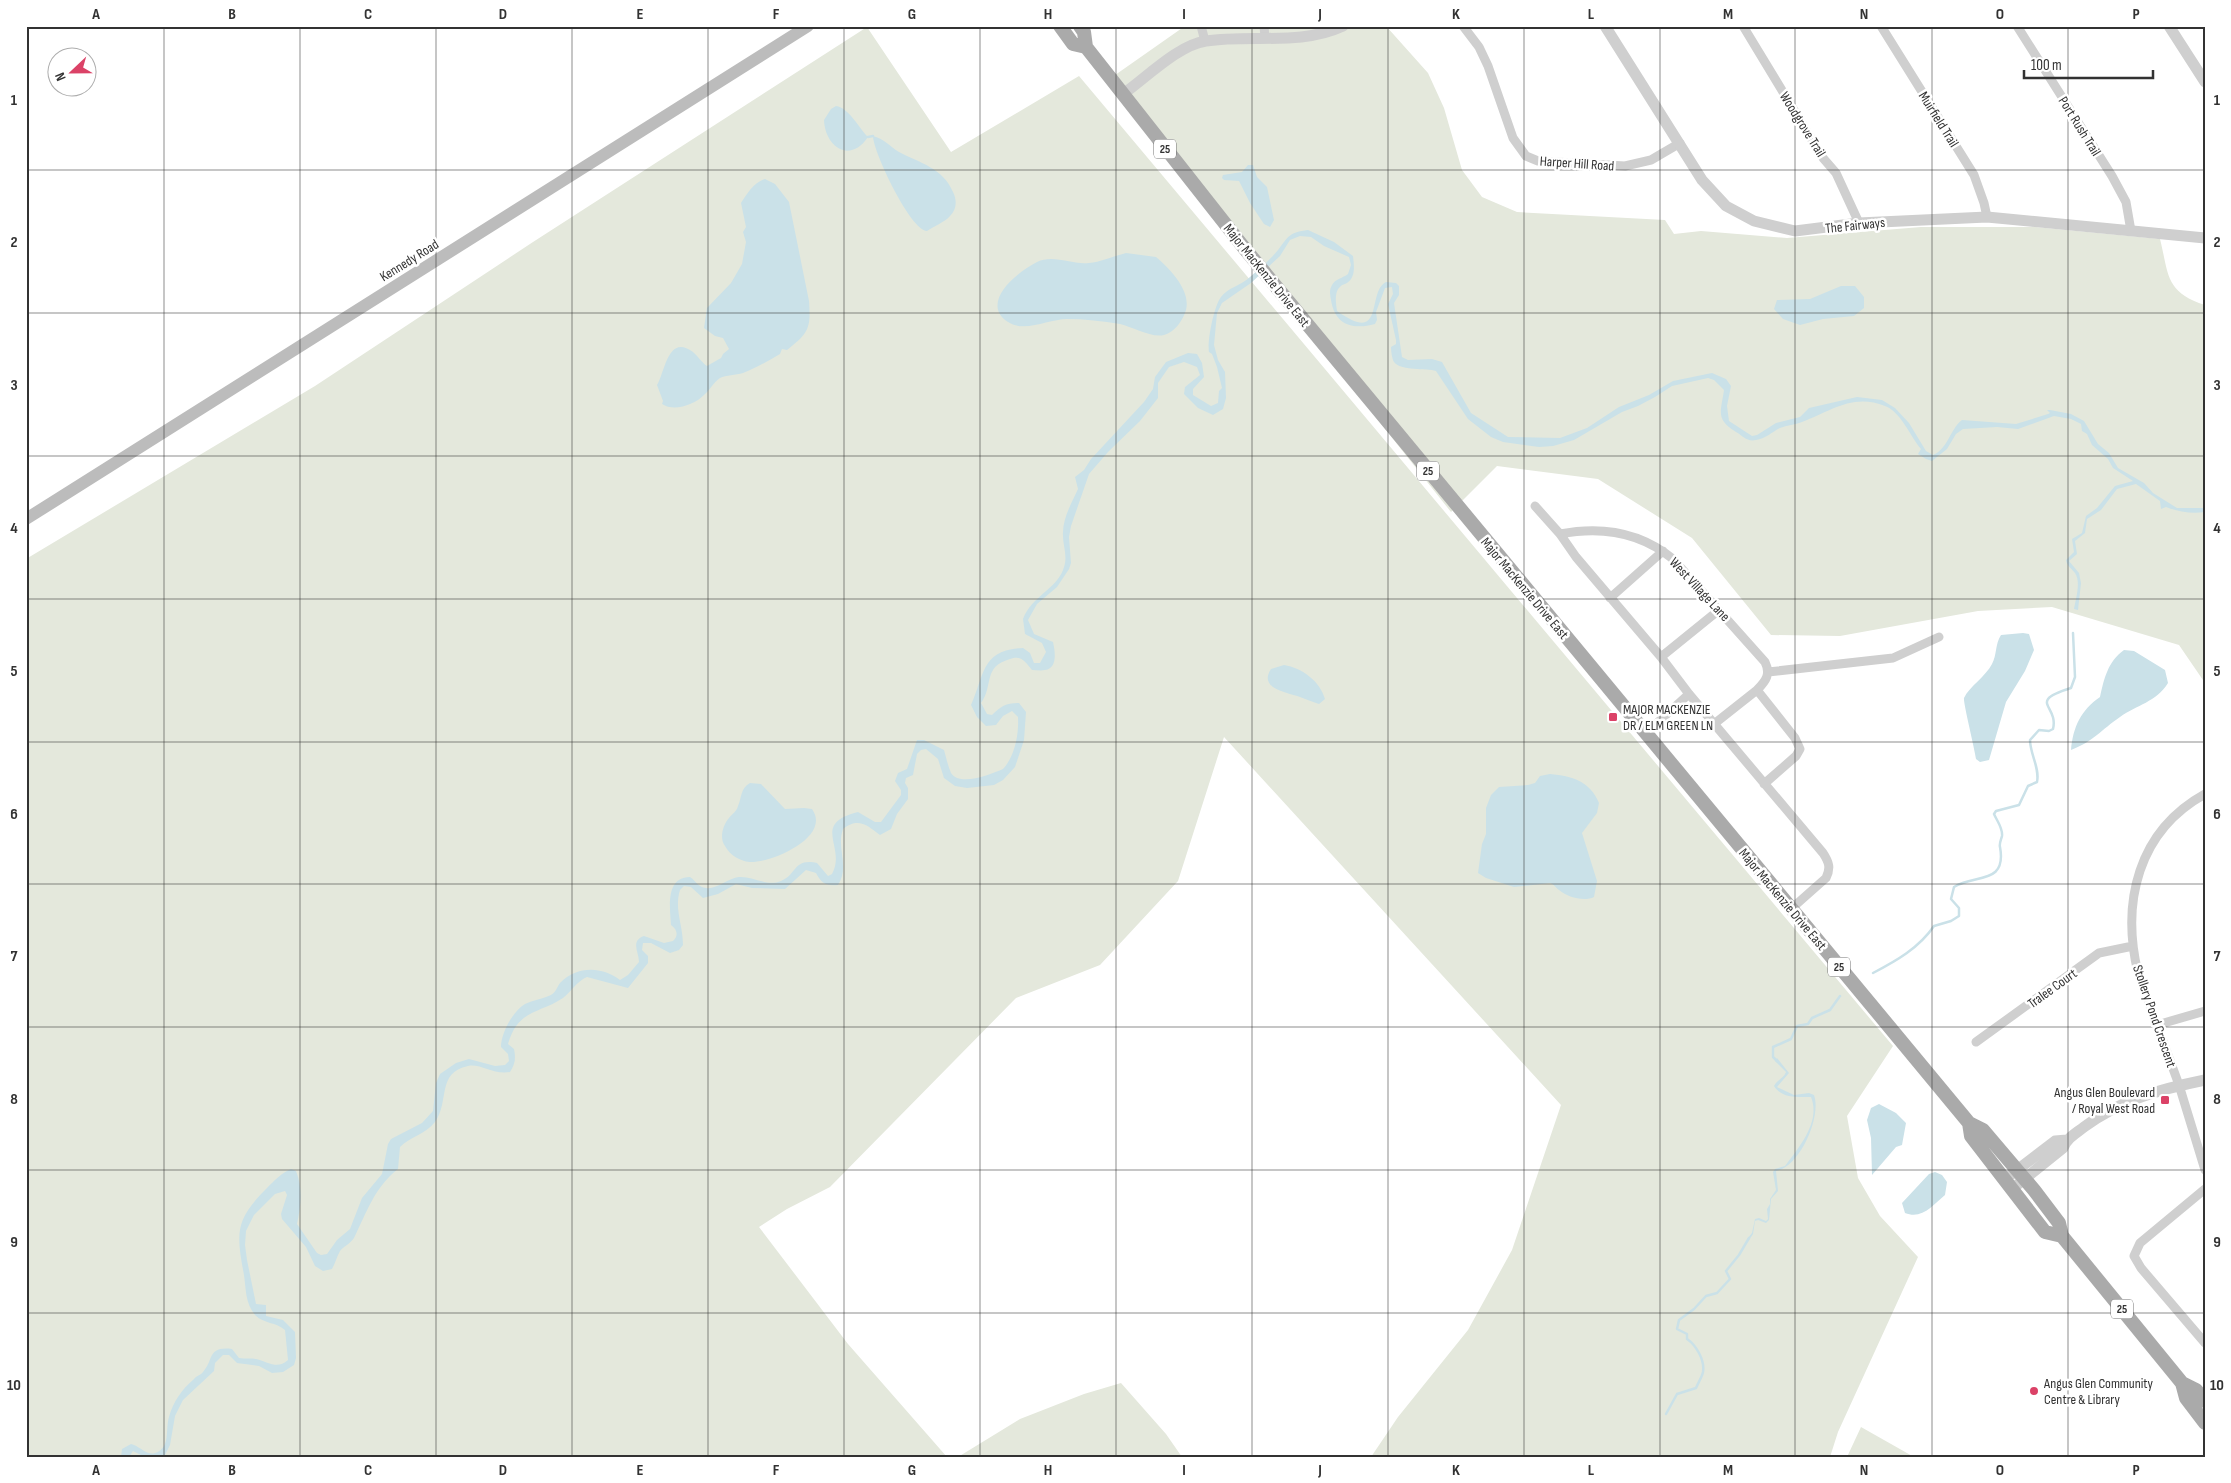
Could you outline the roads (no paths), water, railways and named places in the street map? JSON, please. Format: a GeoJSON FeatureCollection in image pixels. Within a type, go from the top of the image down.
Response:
{"type":"FeatureCollection","features":[{"type":"Feature","properties":{"kind":"main road","name":"Kennedy Road"},"geometry":{"type":"LineString","coordinates":[[26,519],[808,26]]}},
{"type":"Feature","properties":{"kind":"main road","name":"Major MacKenzie Drive East"},"geometry":{"type":"LineString","coordinates":[[1060,26],[1073,44],[1086,48]]}},
{"type":"Feature","properties":{"kind":"main road","name":"Major MacKenzie Drive East"},"geometry":{"type":"LineString","coordinates":[[1080,26],[1084,32],[1086,48],[1245,249],[1969,1124],[1983,1130],[2020,1174],[2059,1223],[2062,1236],[2182,1382],[2196,1390],[2205,1401]]}},
{"type":"Feature","properties":{"kind":"main road","name":"Major MacKenzie Drive East"},"geometry":{"type":"LineString","coordinates":[[1969,1124],[1971,1136],[2045,1232],[2062,1236]]}},
{"type":"Feature","properties":{"kind":"main road","name":"Major MacKenzie Drive East"},"geometry":{"type":"LineString","coordinates":[[2182,1382],[2186,1398],[2205,1423]]}},
{"type":"Feature","properties":{"kind":"street"},"geometry":{"type":"LineString","coordinates":[[1201,26],[1205,41]]}},
{"type":"Feature","properties":{"kind":"street"},"geometry":{"type":"LineString","coordinates":[[1122,94],[1184,49],[1205,41],[1264,32],[1308,37],[1343,26]]}},
{"type":"Feature","properties":{"kind":"street","name":"Harper Hill Road"},"geometry":{"type":"LineString","coordinates":[[1463,26],[1479,47],[1485,59],[1513,138],[1526,156],[1538,161],[1625,166],[1652,160],[1680,143]]}},
{"type":"Feature","properties":{"kind":"street","name":"The Fairways"},"geometry":{"type":"LineString","coordinates":[[1605,26],[1702,180],[1726,206],[1754,221],[1794,231],[1859,223],[1987,217],[2205,238]]}},
{"type":"Feature","properties":{"kind":"street","name":"Woodgrove Trail"},"geometry":{"type":"LineString","coordinates":[[1743,26],[1824,158],[1836,173],[1859,223]]}},
{"type":"Feature","properties":{"kind":"street","name":"Muirfield Trail"},"geometry":{"type":"LineString","coordinates":[[1881,26],[1974,175],[1987,217]]}},
{"type":"Feature","properties":{"kind":"street","name":"Port Rush Trail"},"geometry":{"type":"LineString","coordinates":[[2017,26],[2112,176],[2126,202],[2131,231]]}},
{"type":"Feature","properties":{"kind":"street"},"geometry":{"type":"LineString","coordinates":[[2172,27],[2205,82]]}},
{"type":"Feature","properties":{"kind":"street"},"geometry":{"type":"LineString","coordinates":[[1535,506],[1828,861],[1829,872],[1826,878],[1791,909]]}},
{"type":"Feature","properties":{"kind":"street","name":"West Village Lane"},"geometry":{"type":"LineString","coordinates":[[1560,534],[1593,529],[1608,531],[1642,540],[1663,551],[1683,568],[1765,662],[1768,672]]}},
{"type":"Feature","properties":{"kind":"street"},"geometry":{"type":"LineString","coordinates":[[1610,598],[1663,551]]}},
{"type":"Feature","properties":{"kind":"street"},"geometry":{"type":"LineString","coordinates":[[1661,657],[1719,610]]}},
{"type":"Feature","properties":{"kind":"street"},"geometry":{"type":"LineString","coordinates":[[1714,724],[1757,690],[1764,682],[1768,672],[1893,658],[1939,637]]}},
{"type":"Feature","properties":{"kind":"street"},"geometry":{"type":"LineString","coordinates":[[1757,690],[1795,738],[1800,749],[1796,756],[1764,784]]}},
{"type":"Feature","properties":{"kind":"street"},"geometry":{"type":"LineString","coordinates":[[1646,733],[1689,694]]}},
{"type":"Feature","properties":{"kind":"street","name":"Stollery Pond Crescent"},"geometry":{"type":"LineString","coordinates":[[2205,794],[2170,818],[2146,852],[2139,872],[2134,902],[2133,946],[2138,974],[2179,1085],[2205,1170]]}},
{"type":"Feature","properties":{"kind":"street","name":"Tralee Court"},"geometry":{"type":"LineString","coordinates":[[1976,1042],[2099,953],[2133,946]]}},
{"type":"Feature","properties":{"kind":"street"},"geometry":{"type":"LineString","coordinates":[[2157,1024],[2205,1011]]}},
{"type":"Feature","properties":{"kind":"street"},"geometry":{"type":"LineString","coordinates":[[2008,1184],[2020,1174],[2063,1148],[2066,1140],[2092,1121],[2125,1102],[2179,1085],[2205,1080]]}},
{"type":"Feature","properties":{"kind":"street"},"geometry":{"type":"LineString","coordinates":[[2205,1189],[2140,1243],[2134,1256],[2140,1268],[2205,1344]]}},
{"type":"Feature","properties":{"kind":"water"},"geometry":{"type":"Polygon","coordinates":[[[836,106],[845,110],[868,137],[854,150],[846,151],[840,149],[829,138],[825,130],[824,120],[831,109],[836,106]]]}},
{"type":"Feature","properties":{"kind":"water"},"geometry":{"type":"Polygon","coordinates":[[[873,136],[884,141],[899,152],[930,167],[943,177],[949,184],[956,201],[954,210],[948,218],[927,231],[920,228],[894,190],[879,158],[873,136]]]}},
{"type":"Feature","properties":{"kind":"water"},"geometry":{"type":"Polygon","coordinates":[[[1248,165],[1253,165],[1257,177],[1267,187],[1274,220],[1270,227],[1264,224],[1250,203],[1239,181],[1224,180],[1222,178],[1223,175],[1242,172],[1248,165]]]}},
{"type":"Feature","properties":{"kind":"water"},"geometry":{"type":"Polygon","coordinates":[[[765,179],[775,184],[789,202],[809,301],[810,318],[807,329],[800,339],[787,350],[782,349],[780,354],[748,371],[720,378],[695,402],[678,407],[662,404],[663,401],[657,385],[673,351],[678,347],[685,347],[707,366],[721,358],[729,349],[723,338],[715,336],[704,328],[707,308],[731,283],[742,264],[746,242],[743,232],[746,227],[741,203],[754,186],[765,179]]]}},
{"type":"Feature","properties":{"kind":"water"},"geometry":{"type":"Polygon","coordinates":[[[1308,230],[1334,242],[1353,256],[1354,271],[1352,278],[1341,286],[1337,292],[1337,311],[1352,320],[1363,323],[1369,320],[1380,288],[1386,282],[1396,283],[1399,286],[1399,295],[1394,303],[1402,357],[1408,360],[1432,359],[1442,362],[1471,413],[1508,437],[1560,438],[1587,428],[1619,407],[1649,395],[1673,381],[1712,373],[1726,379],[1731,386],[1727,406],[1729,421],[1752,436],[1757,435],[1776,423],[1800,417],[1809,408],[1857,397],[1882,400],[1895,408],[1909,423],[1926,451],[1933,455],[1946,444],[1962,420],[2016,424],[2050,413],[2047,410],[2071,414],[2084,421],[2098,444],[2109,453],[2118,468],[2144,483],[2153,493],[2177,508],[2205,508],[2205,512],[2186,512],[2166,507],[2161,509],[2160,501],[2136,484],[2117,489],[2101,510],[2087,519],[2085,533],[2075,541],[2077,554],[2069,561],[2079,573],[2081,583],[2078,610],[2074,609],[2078,581],[2066,560],[2074,552],[2072,539],[2082,533],[2086,516],[2097,508],[2115,486],[2133,481],[2113,468],[2108,459],[2092,445],[2087,434],[2082,431],[2081,424],[2071,419],[2054,416],[2018,429],[1997,427],[1963,429],[1956,434],[1947,449],[1932,461],[1918,454],[1921,449],[1896,413],[1885,406],[1873,403],[1862,402],[1842,405],[1799,423],[1780,428],[1762,438],[1748,439],[1729,427],[1722,419],[1721,410],[1724,390],[1714,380],[1708,378],[1672,386],[1574,440],[1553,446],[1539,447],[1503,442],[1491,437],[1468,419],[1436,371],[1402,367],[1394,362],[1391,347],[1396,344],[1396,340],[1388,304],[1393,294],[1392,287],[1385,288],[1376,312],[1377,320],[1375,324],[1352,326],[1346,324],[1336,315],[1330,292],[1333,283],[1348,274],[1351,265],[1349,257],[1324,246],[1311,237],[1300,236],[1290,240],[1280,256],[1251,283],[1222,303],[1217,313],[1214,345],[1218,360],[1225,372],[1226,398],[1223,409],[1213,415],[1198,408],[1184,394],[1185,387],[1200,375],[1197,367],[1184,362],[1169,367],[1158,383],[1158,398],[1140,421],[1108,452],[1089,474],[1071,526],[1069,537],[1071,563],[1069,569],[1057,587],[1037,604],[1028,620],[1034,634],[1053,642],[1054,663],[1049,669],[1032,670],[1023,660],[1018,658],[1001,662],[992,672],[985,697],[981,703],[987,714],[992,715],[1007,704],[1014,703],[1019,703],[1026,712],[1024,740],[1015,767],[1003,780],[994,785],[967,788],[955,786],[944,778],[938,759],[926,749],[921,750],[917,754],[913,775],[906,778],[908,799],[897,814],[891,829],[880,835],[867,826],[853,823],[843,829],[841,843],[843,871],[838,885],[824,883],[816,873],[806,870],[785,889],[752,888],[736,884],[718,894],[703,898],[691,887],[684,886],[680,890],[678,897],[683,945],[679,950],[670,953],[651,943],[643,943],[642,950],[648,956],[648,963],[628,988],[587,977],[580,981],[563,998],[523,1018],[517,1024],[508,1044],[514,1049],[515,1056],[510,1072],[498,1072],[477,1066],[468,1066],[451,1075],[447,1081],[442,1105],[435,1122],[427,1130],[400,1147],[398,1169],[377,1192],[354,1238],[340,1251],[332,1269],[323,1271],[315,1266],[306,1247],[282,1219],[281,1214],[287,1195],[285,1191],[275,1194],[254,1215],[246,1231],[245,1245],[256,1304],[266,1305],[266,1316],[283,1320],[295,1332],[296,1358],[294,1365],[283,1372],[272,1373],[259,1366],[237,1363],[229,1355],[223,1355],[215,1363],[214,1371],[183,1400],[175,1416],[170,1445],[164,1457],[145,1457],[133,1451],[129,1457],[121,1457],[122,1449],[131,1444],[152,1454],[160,1451],[167,1438],[169,1417],[178,1396],[203,1372],[212,1355],[218,1350],[232,1349],[239,1358],[256,1359],[276,1365],[288,1360],[285,1330],[259,1318],[249,1306],[239,1237],[240,1227],[249,1209],[256,1199],[281,1175],[291,1169],[296,1171],[301,1197],[297,1224],[317,1253],[321,1255],[327,1254],[337,1240],[350,1229],[362,1198],[382,1174],[388,1144],[391,1139],[422,1123],[433,1111],[436,1083],[440,1074],[456,1063],[469,1059],[495,1066],[505,1065],[509,1061],[508,1054],[501,1047],[503,1035],[512,1017],[525,1004],[551,995],[567,977],[581,971],[597,970],[613,975],[620,980],[628,975],[639,962],[636,944],[644,936],[664,943],[673,941],[676,933],[675,928],[671,925],[670,902],[676,882],[682,878],[690,877],[706,888],[718,886],[739,877],[776,883],[790,875],[799,865],[809,862],[817,863],[828,876],[832,874],[836,855],[833,830],[836,823],[844,817],[858,812],[875,822],[881,822],[901,795],[901,790],[895,781],[898,773],[907,769],[917,740],[924,740],[944,750],[951,773],[955,777],[961,779],[976,778],[1003,769],[1011,758],[1018,730],[1018,717],[1012,711],[1003,716],[996,725],[986,726],[977,717],[971,705],[986,666],[999,653],[1023,648],[1030,653],[1034,663],[1040,663],[1046,652],[1042,643],[1025,634],[1023,619],[1032,604],[1060,577],[1065,565],[1063,527],[1068,510],[1078,489],[1075,477],[1084,470],[1091,459],[1144,402],[1153,389],[1155,377],[1166,362],[1188,353],[1197,354],[1202,363],[1204,377],[1193,389],[1193,395],[1211,406],[1218,403],[1219,391],[1222,388],[1217,367],[1212,354],[1209,352],[1209,340],[1218,301],[1227,291],[1247,280],[1275,254],[1290,236],[1297,232],[1308,230]]]}},
{"type":"Feature","properties":{"kind":"water"},"geometry":{"type":"Polygon","coordinates":[[[1126,253],[1156,257],[1178,280],[1187,302],[1183,318],[1172,331],[1159,336],[1120,324],[1080,319],[1067,319],[1022,326],[1008,322],[1000,314],[997,306],[999,297],[1004,289],[1011,280],[1037,262],[1056,259],[1076,263],[1089,263],[1126,253]]]}},
{"type":"Feature","properties":{"kind":"water"},"geometry":{"type":"Polygon","coordinates":[[[1841,286],[1855,286],[1864,297],[1864,308],[1854,316],[1823,319],[1800,325],[1783,319],[1774,309],[1777,300],[1810,299],[1841,286]]]}},
{"type":"Feature","properties":{"kind":"water"},"geometry":{"type":"Polygon","coordinates":[[[2029,634],[2034,650],[2025,671],[2006,702],[1989,760],[1980,762],[1976,759],[1964,698],[1992,664],[2001,635],[2029,634]]]}},
{"type":"Feature","properties":{"kind":"water"},"geometry":{"type":"Polygon","coordinates":[[[2124,650],[2134,651],[2165,670],[2168,683],[2158,695],[2126,713],[2092,739],[2071,750],[2079,720],[2093,702],[2100,697],[2110,665],[2124,650]]]}},
{"type":"Feature","properties":{"kind":"water"},"geometry":{"type":"Polygon","coordinates":[[[1284,665],[1304,672],[1309,676],[1323,692],[1325,699],[1319,704],[1276,689],[1271,685],[1268,681],[1268,676],[1271,669],[1284,665]]]}},
{"type":"Feature","properties":{"kind":"water"},"geometry":{"type":"Polygon","coordinates":[[[1550,774],[1566,776],[1579,781],[1591,789],[1599,803],[1597,813],[1582,833],[1597,881],[1594,897],[1581,899],[1571,897],[1562,893],[1550,883],[1514,887],[1486,878],[1478,873],[1482,844],[1486,834],[1486,808],[1491,795],[1499,787],[1528,785],[1535,783],[1540,776],[1550,774]]]}},
{"type":"Feature","properties":{"kind":"water"},"geometry":{"type":"Polygon","coordinates":[[[750,783],[761,784],[785,809],[812,809],[816,819],[814,829],[807,838],[784,853],[760,861],[750,862],[742,860],[729,852],[722,839],[724,828],[727,821],[736,811],[743,791],[750,783]]]}},
{"type":"Feature","properties":{"kind":"water"},"geometry":{"type":"Polygon","coordinates":[[[1777,1058],[1789,1073],[1777,1087],[1794,1095],[1809,1093],[1814,1095],[1816,1104],[1815,1116],[1807,1140],[1793,1161],[1785,1168],[1776,1171],[1778,1191],[1771,1199],[1769,1220],[1766,1223],[1758,1220],[1755,1221],[1753,1234],[1749,1240],[1747,1239],[1752,1233],[1755,1219],[1759,1218],[1766,1221],[1768,1219],[1767,1209],[1770,1199],[1776,1190],[1773,1172],[1775,1169],[1785,1166],[1796,1151],[1807,1134],[1813,1116],[1811,1097],[1786,1095],[1774,1086],[1786,1072],[1775,1061],[1777,1058]]]}},
{"type":"Feature","properties":{"kind":"water"},"geometry":{"type":"Polygon","coordinates":[[[1879,1104],[1896,1113],[1906,1123],[1902,1145],[1896,1147],[1872,1175],[1871,1138],[1867,1120],[1871,1108],[1879,1104]]]}},
{"type":"Feature","properties":{"kind":"water"},"geometry":{"type":"Polygon","coordinates":[[[1935,1172],[1942,1175],[1947,1182],[1945,1195],[1922,1213],[1911,1215],[1905,1213],[1902,1203],[1929,1174],[1935,1172]]]}},
{"type":"Feature","properties":{"kind":"waterway"},"geometry":{"type":"LineString","coordinates":[[868,137],[873,136]]}},
{"type":"Feature","properties":{"kind":"waterway"},"geometry":{"type":"LineString","coordinates":[[1873,973],[1898,959],[1914,947],[1934,926],[1951,921],[1959,916],[1959,908],[1951,899],[1954,887],[1988,876],[1999,867],[2002,833],[1994,814],[1996,811],[2019,805],[2028,786],[2037,782],[2038,777],[2030,740],[2039,730],[2049,731],[2053,729],[2054,721],[2047,701],[2050,697],[2071,688],[2075,677],[2073,633]]}},
{"type":"Feature","properties":{"kind":"waterway"},"geometry":{"type":"LineString","coordinates":[[1777,1061],[1773,1057],[1773,1047],[1791,1039],[1797,1026],[1808,1024],[1812,1018],[1830,1010],[1840,996]]}},
{"type":"Feature","properties":{"kind":"waterway"},"geometry":{"type":"LineString","coordinates":[[1666,1414],[1677,1394],[1696,1388],[1703,1372],[1703,1363],[1697,1349],[1687,1339],[1687,1334],[1677,1329],[1679,1320],[1694,1309],[1706,1296],[1717,1293],[1730,1279],[1726,1271],[1739,1255],[1749,1238]]}},
{"type":"Feature","properties":{"kind":"place","name":"MAJOR MACKENZIE DR / ELM GREEN LN"},"geometry":{"type":"Point","coordinates":[1613,717]}},
{"type":"Feature","properties":{"kind":"place","name":"Angus Glen Boulevard / Royal West Road"},"geometry":{"type":"Point","coordinates":[2165,1100]}},
{"type":"Feature","properties":{"kind":"place","name":"Angus Glen Community Centre & Library"},"geometry":{"type":"Point","coordinates":[2034,1391]}}]}
